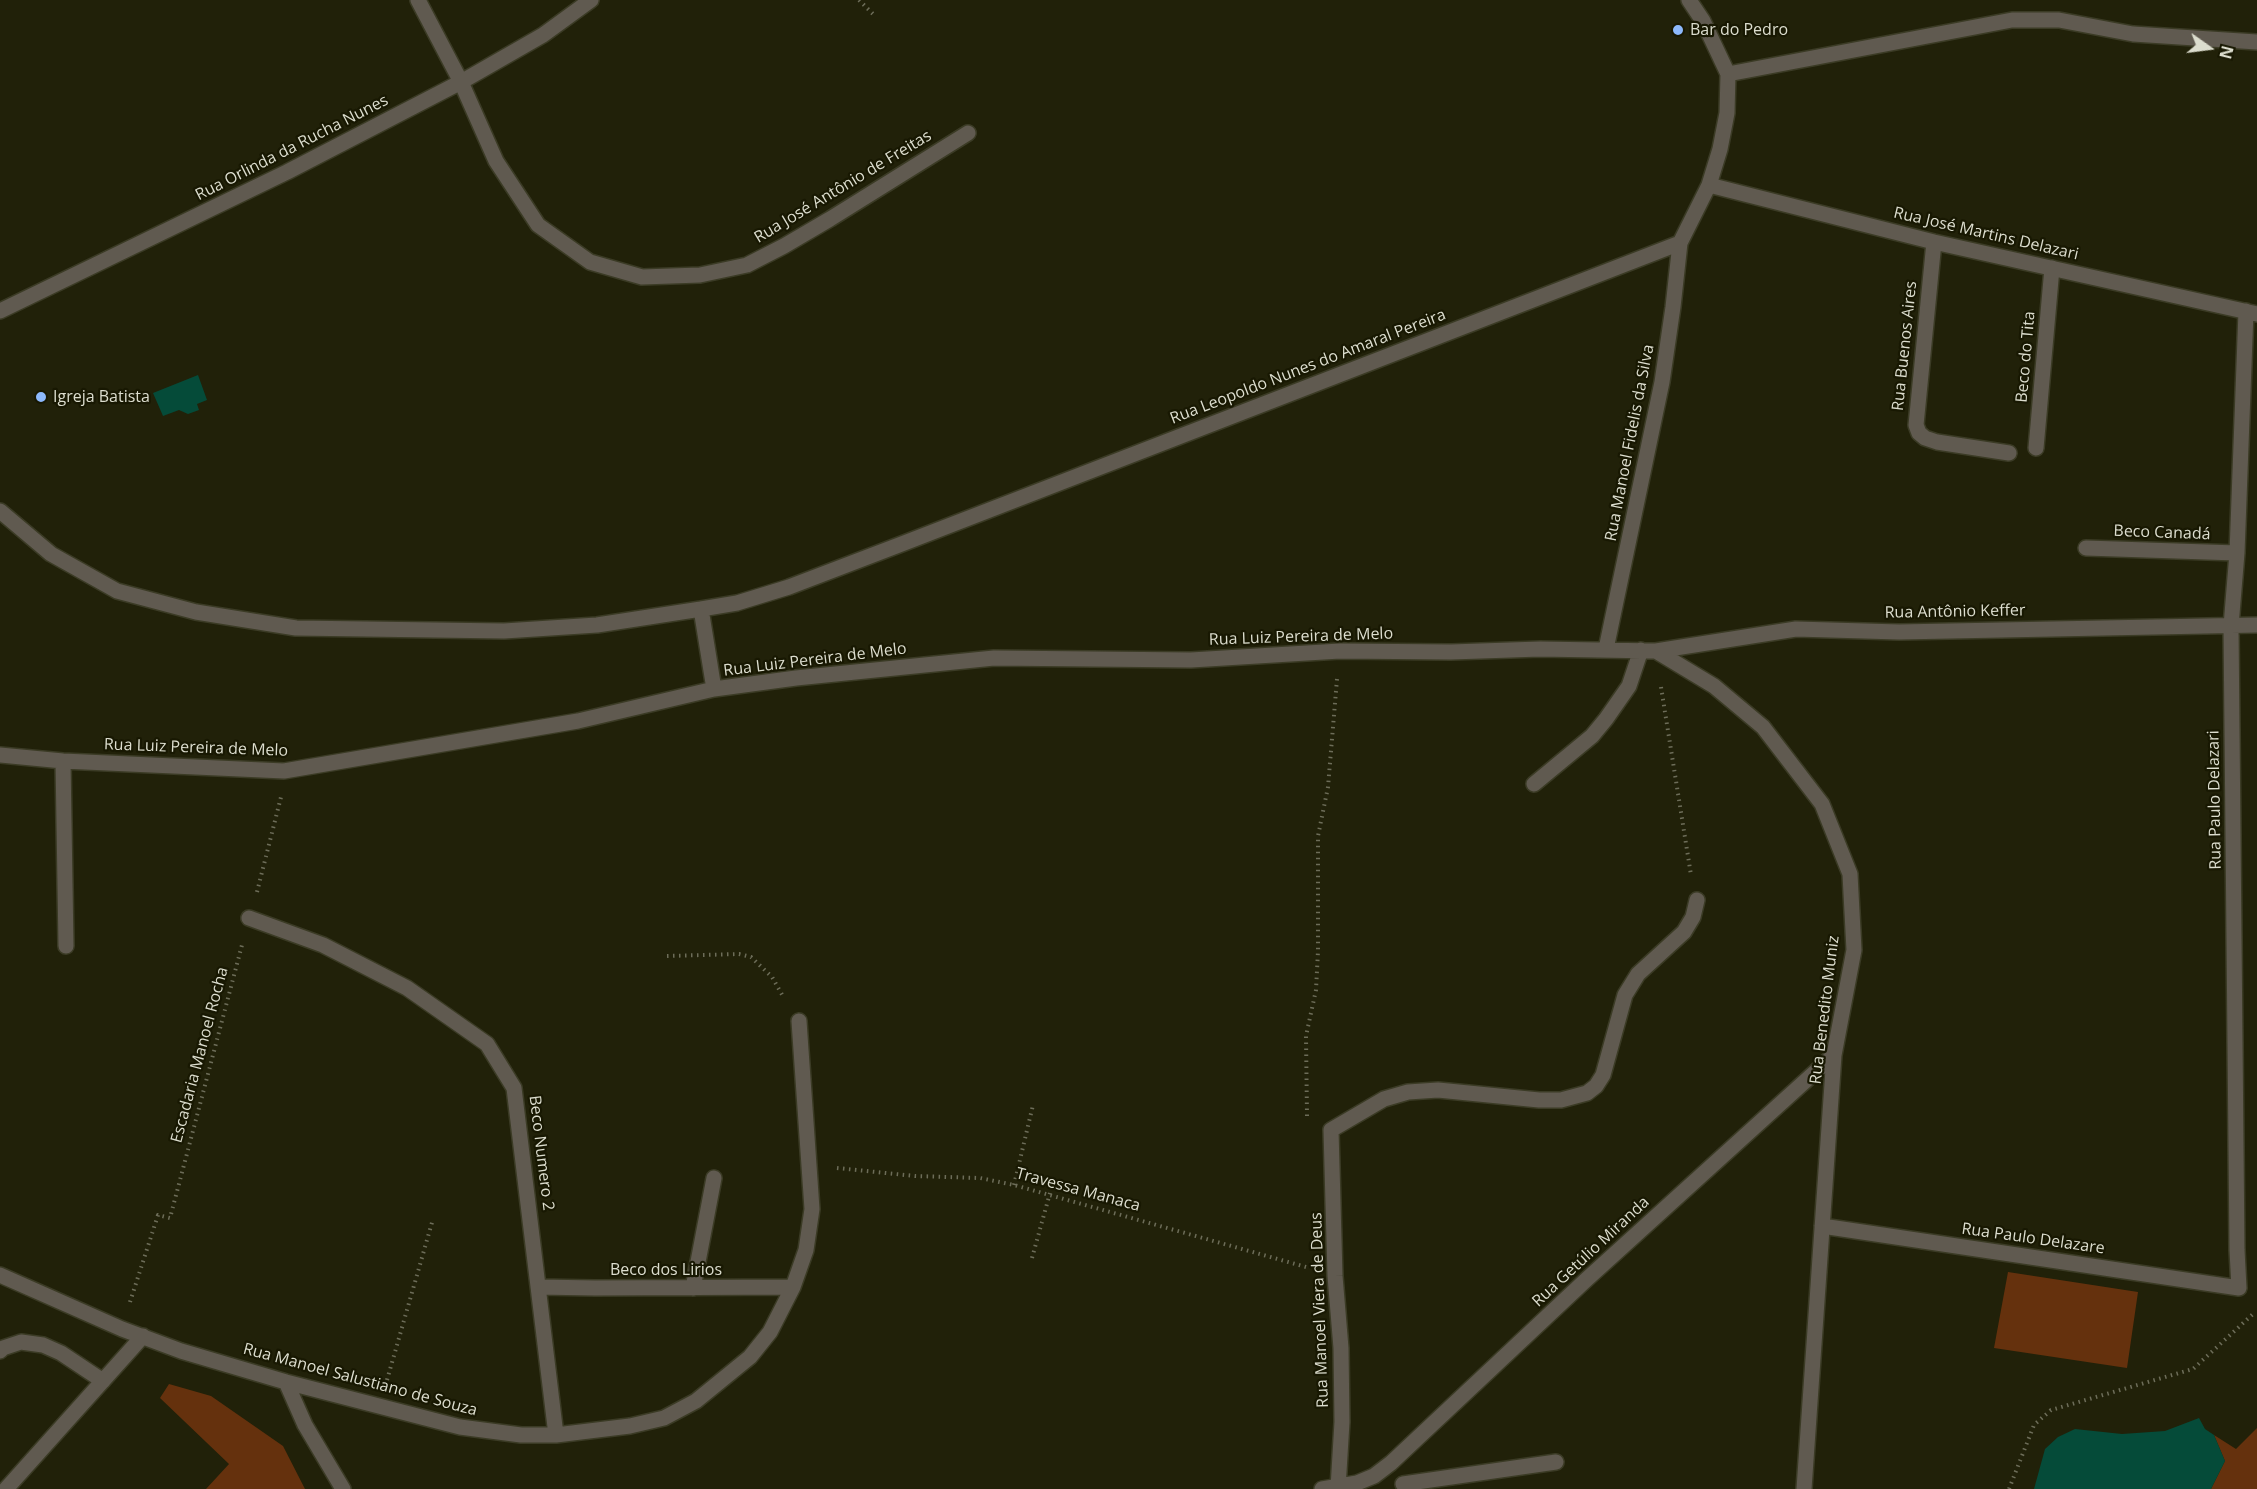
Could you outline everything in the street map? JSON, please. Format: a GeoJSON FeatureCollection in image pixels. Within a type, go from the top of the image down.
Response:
{"type":"FeatureCollection","features":[{"type":"Feature","properties":{"kind":"street","name":"Rua José Antônio de Freitas"},"geometry":{"type":"LineString","coordinates":[[418,0],[462,82],[496,161],[538,225],[590,262],[642,277],[700,275],[747,265],[821,225],[968,133]]}},
{"type":"Feature","properties":{"kind":"street","name":"Rua Orlinda da Rucha Nunes"},"geometry":{"type":"LineString","coordinates":[[0,311],[287,172],[462,82],[543,35],[591,0]]}},
{"type":"Feature","properties":{"kind":"street"},"geometry":{"type":"LineString","coordinates":[[1680,243],[1709,185],[1720,149],[1727,113],[1728,74],[1703,21],[1689,0]]}},
{"type":"Feature","properties":{"kind":"street"},"geometry":{"type":"LineString","coordinates":[[1728,74],[2012,20],[2059,20],[2133,34],[2257,42]]}},
{"type":"Feature","properties":{"kind":"street","name":"Rua José Martins Delazari"},"geometry":{"type":"LineString","coordinates":[[1709,185],[1934,242],[2251,312]]}},
{"type":"Feature","properties":{"kind":"street","name":"Rua Buenos Aires"},"geometry":{"type":"LineString","coordinates":[[1934,242],[1916,425],[1919,433],[1931,440],[2009,453]]}},
{"type":"Feature","properties":{"kind":"street","name":"Rua Leopoldo Nunes do Amaral Pereira"},"geometry":{"type":"LineString","coordinates":[[0,511],[51,554],[117,591],[196,612],[296,628],[504,631],[597,625],[701,609],[737,603],[810,579],[1680,243]]}},
{"type":"Feature","properties":{"kind":"street","name":"Rua Manoel Fidelis da Silva"},"geometry":{"type":"LineString","coordinates":[[1606,649],[1662,382],[1680,243]]}},
{"type":"Feature","properties":{"kind":"street","name":"Beco do Tita"},"geometry":{"type":"LineString","coordinates":[[2036,448],[2052,268]]}},
{"type":"Feature","properties":{"kind":"street","name":"Rua Paulo Delazari"},"geometry":{"type":"LineString","coordinates":[[2239,1288],[2231,626],[2251,312]]}},
{"type":"Feature","properties":{"kind":"street","name":"Beco Canadá"},"geometry":{"type":"LineString","coordinates":[[2086,548],[2237,552]]}},
{"type":"Feature","properties":{"kind":"street"},"geometry":{"type":"LineString","coordinates":[[701,609],[714,689]]}},
{"type":"Feature","properties":{"kind":"street","name":"Rua Antônio Keffer"},"geometry":{"type":"LineString","coordinates":[[1649,650],[1796,629],[1899,632],[2257,625]]}},
{"type":"Feature","properties":{"kind":"street"},"geometry":{"type":"LineString","coordinates":[[1534,784],[1592,736],[1629,686],[1649,650]]}},
{"type":"Feature","properties":{"kind":"street","name":"Rua Luiz Pereira de Melo"},"geometry":{"type":"LineString","coordinates":[[0,755],[63,761],[284,771],[578,720],[714,689],[796,678],[994,658],[1191,660],[1340,651],[1649,650]]}},
{"type":"Feature","properties":{"kind":"street","name":"Rua Benedito Muniz"},"geometry":{"type":"LineString","coordinates":[[1649,650],[1714,686],[1763,727],[1822,804],[1850,874],[1854,950],[1834,1055],[1804,1489]]}},
{"type":"Feature","properties":{"kind":"street"},"geometry":{"type":"LineString","coordinates":[[63,761],[66,946]]}},
{"type":"Feature","properties":{"kind":"street"},"geometry":{"type":"LineString","coordinates":[[1331,1130],[1384,1099],[1408,1092],[1438,1090],[1539,1100],[1561,1100],[1587,1093],[1596,1086],[1603,1075],[1625,995],[1638,974],[1684,932],[1693,917],[1697,900]]}},
{"type":"Feature","properties":{"kind":"street","name":"Beco Numero 2"},"geometry":{"type":"LineString","coordinates":[[249,918],[323,945],[407,988],[487,1044],[514,1088],[556,1435]]}},
{"type":"Feature","properties":{"kind":"street","name":"Rua Manoel Salustiano de Souza"},"geometry":{"type":"LineString","coordinates":[[0,1275],[122,1329],[181,1351],[286,1382],[460,1427],[521,1435],[556,1435],[630,1426],[664,1418],[696,1401],[750,1357],[770,1332],[793,1287],[806,1250],[812,1209],[799,1021]]}},
{"type":"Feature","properties":{"kind":"street","name":"Rua Getúlio Miranda"},"geometry":{"type":"LineString","coordinates":[[1322,1489],[1357,1483],[1374,1476],[1391,1463],[1587,1279],[1834,1055]]}},
{"type":"Feature","properties":{"kind":"street","name":"Rua Manoel Viera de Deus"},"geometry":{"type":"LineString","coordinates":[[1331,1130],[1335,1276],[1341,1347],[1342,1422],[1338,1488]]}},
{"type":"Feature","properties":{"kind":"street"},"geometry":{"type":"LineString","coordinates":[[693,1288],[714,1178]]}},
{"type":"Feature","properties":{"kind":"street","name":"Rua Paulo Delazare"},"geometry":{"type":"LineString","coordinates":[[1822,1226],[2239,1288]]}},
{"type":"Feature","properties":{"kind":"street","name":"Beco dos Lirios"},"geometry":{"type":"LineString","coordinates":[[539,1287],[793,1287]]}},
{"type":"Feature","properties":{"kind":"street"},"geometry":{"type":"LineString","coordinates":[[6,1489],[143,1336]]}},
{"type":"Feature","properties":{"kind":"street"},"geometry":{"type":"LineString","coordinates":[[0,1351],[21,1342],[43,1345],[61,1353],[103,1381]]}},
{"type":"Feature","properties":{"kind":"street"},"geometry":{"type":"LineString","coordinates":[[286,1382],[305,1425],[343,1489]]}},
{"type":"Feature","properties":{"kind":"street"},"geometry":{"type":"LineString","coordinates":[[1374,1476],[1408,1486],[1556,1462]]}},
{"type":"Feature","properties":{"kind":"path"},"geometry":{"type":"LineString","coordinates":[[859,0],[873,14]]}},
{"type":"Feature","properties":{"kind":"path"},"geometry":{"type":"LineString","coordinates":[[1649,650],[1687,858],[1697,900]]}},
{"type":"Feature","properties":{"kind":"path"},"geometry":{"type":"LineString","coordinates":[[1331,1130],[1307,1117],[1306,1036],[1316,990],[1318,836],[1328,787],[1340,651]]}},
{"type":"Feature","properties":{"kind":"path","name":"Escadaria Manoel Rocha"},"geometry":{"type":"LineString","coordinates":[[122,1329],[158,1215],[170,1218],[282,792],[284,771]]}},
{"type":"Feature","properties":{"kind":"path"},"geometry":{"type":"LineString","coordinates":[[667,956],[739,954],[751,957],[772,977],[799,1021]]}},
{"type":"Feature","properties":{"kind":"path"},"geometry":{"type":"LineString","coordinates":[[1014,1185],[1033,1105]]}},
{"type":"Feature","properties":{"kind":"path","name":"Travessa Manaca"},"geometry":{"type":"LineString","coordinates":[[809,1165],[915,1176],[980,1178],[1014,1185],[1335,1276]]}},
{"type":"Feature","properties":{"kind":"path"},"geometry":{"type":"LineString","coordinates":[[1032,1258],[1050,1194]]}},
{"type":"Feature","properties":{"kind":"path"},"geometry":{"type":"LineString","coordinates":[[379,1407],[434,1219]]}},
{"type":"Feature","properties":{"kind":"path"},"geometry":{"type":"LineString","coordinates":[[2009,1489],[2034,1425],[2051,1410],[2193,1369],[2257,1310]]}},
{"type":"Feature","properties":{"kind":"shaded area"},"geometry":{"type":"Polygon","coordinates":[[[198,375],[207,400],[197,404],[199,410],[188,414],[179,410],[163,416],[153,393],[198,375]]]}},
{"type":"Feature","properties":{"kind":"shaded area"},"geometry":{"type":"Polygon","coordinates":[[[2008,1272],[2138,1292],[2127,1368],[1994,1348],[2008,1272]]]}},
{"type":"Feature","properties":{"kind":"shaded area"},"geometry":{"type":"Polygon","coordinates":[[[169,1384],[211,1396],[283,1446],[305,1489],[206,1489],[229,1464],[160,1398],[169,1384]]]}},
{"type":"Feature","properties":{"kind":"shaded area"},"geometry":{"type":"Polygon","coordinates":[[[2199,1418],[2205,1429],[2214,1435],[2225,1461],[2211,1489],[2034,1489],[2045,1449],[2058,1437],[2075,1429],[2122,1434],[2165,1431],[2199,1418]]]}},
{"type":"Feature","properties":{"kind":"shaded area"},"geometry":{"type":"Polygon","coordinates":[[[2257,1428],[2257,1489],[2211,1489],[2225,1461],[2214,1435],[2236,1449],[2257,1428]]]}},
{"type":"Feature","properties":{"kind":"place","name":"Bar do Pedro"},"geometry":{"type":"Point","coordinates":[1678,30]}},
{"type":"Feature","properties":{"kind":"place","name":"Igreja Batista"},"geometry":{"type":"Point","coordinates":[41,397]}}]}
